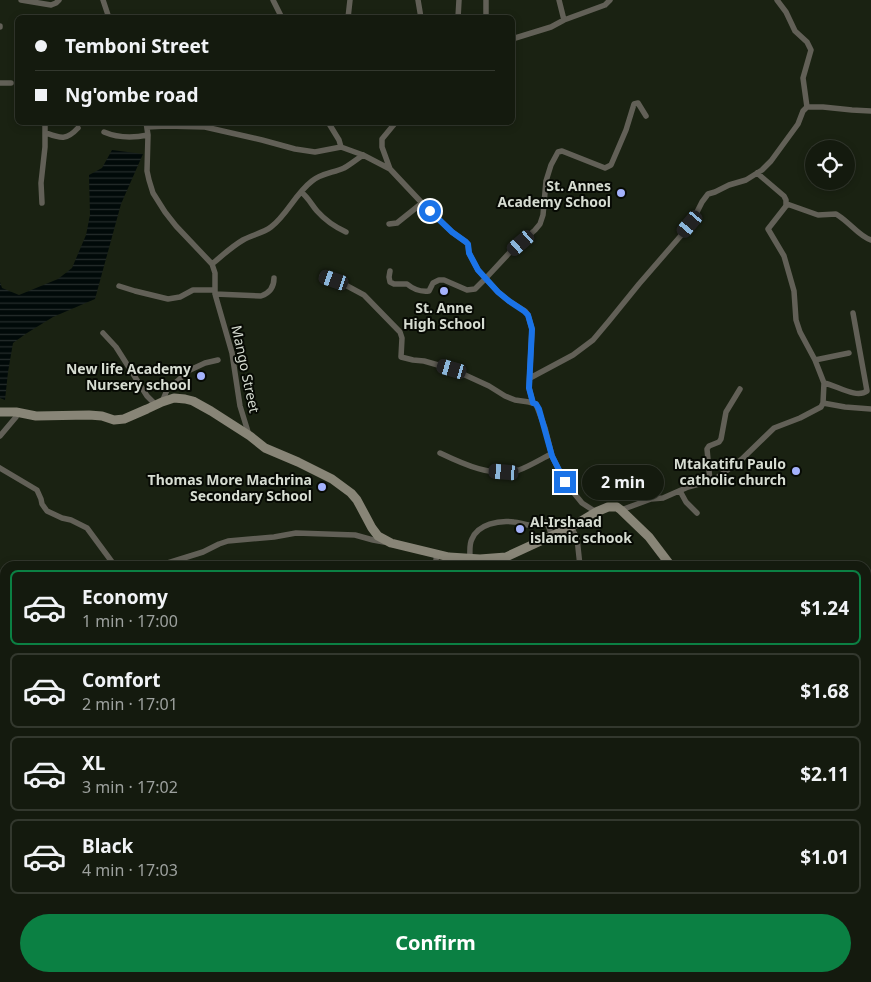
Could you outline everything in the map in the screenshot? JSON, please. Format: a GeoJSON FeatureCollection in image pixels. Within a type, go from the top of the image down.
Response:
{"type":"FeatureCollection","features":[{"type":"Feature","properties":{"kind":"street"},"geometry":{"type":"LineString","coordinates":[[21,0],[51,5],[56,4],[59,0]]}},
{"type":"Feature","properties":{"kind":"street"},"geometry":{"type":"LineString","coordinates":[[103,0],[108,15]]}},
{"type":"Feature","properties":{"kind":"street"},"geometry":{"type":"LineString","coordinates":[[273,0],[280,15]]}},
{"type":"Feature","properties":{"kind":"street"},"geometry":{"type":"LineString","coordinates":[[348,15],[350,0]]}},
{"type":"Feature","properties":{"kind":"street"},"geometry":{"type":"LineString","coordinates":[[418,0],[420,15]]}},
{"type":"Feature","properties":{"kind":"street"},"geometry":{"type":"LineString","coordinates":[[458,15],[459,0]]}},
{"type":"Feature","properties":{"kind":"street"},"geometry":{"type":"LineString","coordinates":[[486,0],[486,15]]}},
{"type":"Feature","properties":{"kind":"street"},"geometry":{"type":"LineString","coordinates":[[559,0],[564,20]]}},
{"type":"Feature","properties":{"kind":"street"},"geometry":{"type":"LineString","coordinates":[[515,38],[551,27],[564,20],[605,5],[610,0]]}},
{"type":"Feature","properties":{"kind":"street"},"geometry":{"type":"LineString","coordinates":[[777,0],[786,12],[795,31],[807,42],[811,50],[802,78],[807,107]]}},
{"type":"Feature","properties":{"kind":"street"},"geometry":{"type":"LineString","coordinates":[[0,83],[11,83]]}},
{"type":"Feature","properties":{"kind":"street"},"geometry":{"type":"LineString","coordinates":[[390,271],[390,282],[407,284],[411,288],[424,291],[429,291],[433,283],[439,280],[444,280],[467,290],[474,289],[540,224],[543,215],[546,181],[558,152],[605,168],[608,167],[611,165],[626,130],[634,104],[638,103],[646,116]]}},
{"type":"Feature","properties":{"kind":"street"},"geometry":{"type":"LineString","coordinates":[[530,378],[573,355],[592,340],[690,224],[708,194],[746,180],[757,173],[771,160],[798,124],[804,109],[815,106],[871,111]]}},
{"type":"Feature","properties":{"kind":"street"},"geometry":{"type":"LineString","coordinates":[[42,203],[41,184],[45,125]]}},
{"type":"Feature","properties":{"kind":"street"},"geometry":{"type":"LineString","coordinates":[[180,125],[146,125],[148,135],[147,171],[153,193],[165,212],[212,264],[234,246],[272,227],[313,180],[323,174],[342,169],[363,155]]}},
{"type":"Feature","properties":{"kind":"street"},"geometry":{"type":"LineString","coordinates":[[200,125],[304,151],[315,152],[341,146],[390,169],[452,232],[468,244],[469,253],[478,270],[498,292],[524,311],[532,329],[529,388],[533,403]]}},
{"type":"Feature","properties":{"kind":"street"},"geometry":{"type":"LineString","coordinates":[[330,125],[340,140],[341,146]]}},
{"type":"Feature","properties":{"kind":"street"},"geometry":{"type":"LineString","coordinates":[[390,169],[382,147],[382,139],[394,125]]}},
{"type":"Feature","properties":{"kind":"street"},"geometry":{"type":"LineString","coordinates":[[46,133],[63,138],[78,128]]}},
{"type":"Feature","properties":{"kind":"street"},"geometry":{"type":"LineString","coordinates":[[104,132],[120,137],[148,135]]}},
{"type":"Feature","properties":{"kind":"street"},"geometry":{"type":"LineString","coordinates":[[757,173],[784,196],[787,204],[815,214],[836,214],[871,240]]}},
{"type":"Feature","properties":{"kind":"street"},"geometry":{"type":"LineString","coordinates":[[301,192],[329,222],[346,232]]}},
{"type":"Feature","properties":{"kind":"street"},"geometry":{"type":"LineString","coordinates":[[389,224],[397,224],[422,203]]}},
{"type":"Feature","properties":{"kind":"street"},"geometry":{"type":"LineString","coordinates":[[621,510],[651,499],[663,498],[718,477],[774,428],[800,418],[824,403],[824,383],[796,320],[794,291],[784,256],[768,228],[787,204]]}},
{"type":"Feature","properties":{"kind":"street","name":"Mango Street"},"geometry":{"type":"LineString","coordinates":[[212,264],[215,273],[215,292],[232,354],[240,406],[249,435]]}},
{"type":"Feature","properties":{"kind":"street"},"geometry":{"type":"LineString","coordinates":[[322,276],[338,281],[364,295],[400,332],[402,338],[401,357],[452,369],[489,386],[505,396],[536,404],[555,465],[565,482],[582,502],[596,512]]}},
{"type":"Feature","properties":{"kind":"street"},"geometry":{"type":"LineString","coordinates":[[119,286],[168,299],[180,297],[193,290],[261,296],[270,292],[274,278]]}},
{"type":"Feature","properties":{"kind":"street"},"geometry":{"type":"LineString","coordinates":[[824,383],[858,394],[867,391],[853,313]]}},
{"type":"Feature","properties":{"kind":"street"},"geometry":{"type":"LineString","coordinates":[[103,333],[116,347],[146,396],[159,403]]}},
{"type":"Feature","properties":{"kind":"street"},"geometry":{"type":"LineString","coordinates":[[814,360],[849,353]]}},
{"type":"Feature","properties":{"kind":"street"},"geometry":{"type":"LineString","coordinates":[[159,403],[166,390],[190,370],[205,363],[218,360]]}},
{"type":"Feature","properties":{"kind":"street"},"geometry":{"type":"LineString","coordinates":[[710,481],[707,449],[708,446],[719,442],[721,439],[726,412],[740,389]]}},
{"type":"Feature","properties":{"kind":"street"},"geometry":{"type":"LineString","coordinates":[[0,412],[18,412],[36,416],[90,415],[114,420],[124,419],[174,398],[185,399],[211,410],[265,448],[332,479],[351,493],[357,500],[378,536],[391,543]]}},
{"type":"Feature","properties":{"kind":"street"},"geometry":{"type":"LineString","coordinates":[[824,403],[871,409]]}},
{"type":"Feature","properties":{"kind":"street"},"geometry":{"type":"LineString","coordinates":[[0,436],[18,412]]}},
{"type":"Feature","properties":{"kind":"street"},"geometry":{"type":"LineString","coordinates":[[440,453],[484,470],[504,472],[525,468],[551,454]]}},
{"type":"Feature","properties":{"kind":"street"},"geometry":{"type":"LineString","coordinates":[[0,468],[37,490],[42,504],[47,511],[86,528],[111,561]]}},
{"type":"Feature","properties":{"kind":"street"},"geometry":{"type":"LineString","coordinates":[[680,491],[686,502],[697,513]]}},
{"type":"Feature","properties":{"kind":"street"},"geometry":{"type":"LineString","coordinates":[[500,561],[571,527],[596,512],[608,507],[617,507],[649,538],[667,561]]}},
{"type":"Feature","properties":{"kind":"street"},"geometry":{"type":"LineString","coordinates":[[470,558],[471,540],[475,533],[494,522],[515,522],[529,525],[545,522],[552,536]]}},
{"type":"Feature","properties":{"kind":"street"},"geometry":{"type":"LineString","coordinates":[[571,527],[577,538],[579,561]]}},
{"type":"Feature","properties":{"kind":"street"},"geometry":{"type":"LineString","coordinates":[[174,561],[203,552],[228,541],[296,533],[355,536],[449,557],[492,561]]}},
{"type":"Feature","properties":{"kind":"street"},"geometry":{"type":"LineString","coordinates":[[436,561],[437,554]]}},
{"type":"Feature","properties":{"kind":"shaded area"},"geometry":{"type":"Polygon","coordinates":[[[112,150],[143,154],[121,204],[95,299],[53,317],[13,343],[5,400],[0,398],[0,282],[2,288],[19,295],[58,279],[72,268],[86,235],[90,215],[89,175],[102,168],[112,150]]]}},
{"type":"Feature","properties":{"kind":"place","name":"St. Annes Academy School"},"geometry":{"type":"Point","coordinates":[621,193]}},
{"type":"Feature","properties":{"kind":"place","name":"St. Anne High School"},"geometry":{"type":"Point","coordinates":[444,291]}},
{"type":"Feature","properties":{"kind":"place","name":"New life Academy Nursery school"},"geometry":{"type":"Point","coordinates":[201,376]}},
{"type":"Feature","properties":{"kind":"place","name":"Mtakatifu Paulo catholic church"},"geometry":{"type":"Point","coordinates":[796,471]}},
{"type":"Feature","properties":{"kind":"place","name":"Thomas More Machrina Secondary School"},"geometry":{"type":"Point","coordinates":[322,487]}},
{"type":"Feature","properties":{"kind":"place","name":"Al-Irshaad islamic schook"},"geometry":{"type":"Point","coordinates":[520,529]}},
{"type":"Feature","properties":{"kind":"route"},"geometry":{"type":"LineString","coordinates":[[430,211],[468,244],[469,253],[478,270],[498,292],[528,315],[532,329],[529,388],[533,403],[539,409],[555,465],[565,482]]}}]}
